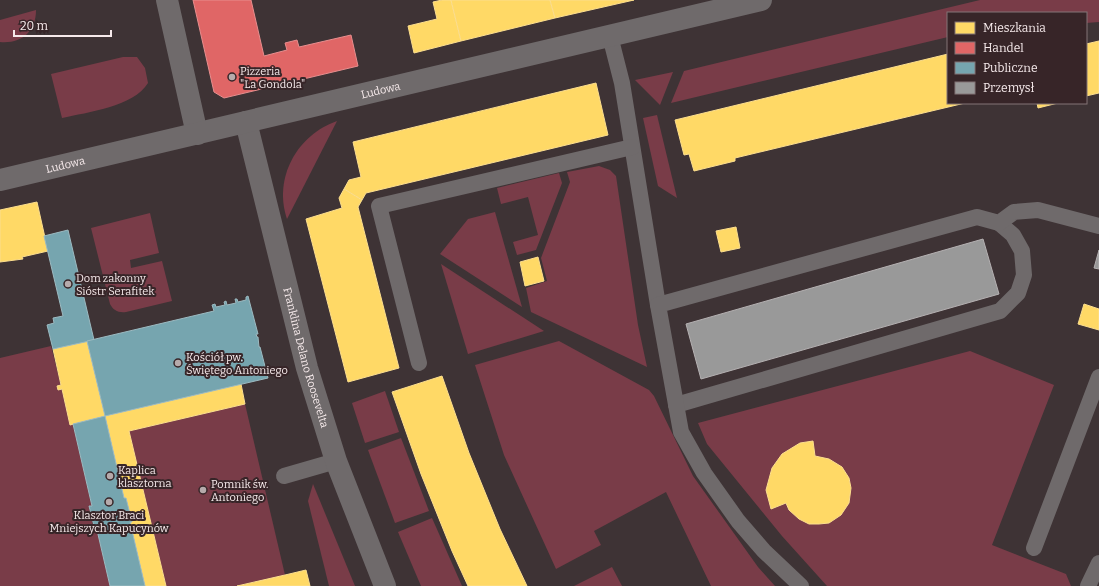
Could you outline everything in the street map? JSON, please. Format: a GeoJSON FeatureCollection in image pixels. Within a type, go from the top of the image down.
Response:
{"type":"FeatureCollection","features":[{"type":"Feature","properties":{"kind":"street"},"geometry":{"type":"LineString","coordinates":[[167,0],[197,134]]}},
{"type":"Feature","properties":{"kind":"street","name":"Ludowa"},"geometry":{"type":"LineString","coordinates":[[0,180],[610,36],[719,5],[761,0]]}},
{"type":"Feature","properties":{"kind":"street","name":"Franklina Delano Roosevelta"},"geometry":{"type":"LineString","coordinates":[[246,122],[307,368],[336,461],[385,586]]}},
{"type":"Feature","properties":{"kind":"lane"},"geometry":{"type":"LineString","coordinates":[[610,36],[622,84],[658,305],[681,432],[704,473],[723,502],[764,551],[801,586]]}},
{"type":"Feature","properties":{"kind":"lane"},"geometry":{"type":"LineString","coordinates":[[419,363],[379,206],[632,147]]}},
{"type":"Feature","properties":{"kind":"lane"},"geometry":{"type":"LineString","coordinates":[[999,223],[1014,212],[1038,210],[1099,226]]}},
{"type":"Feature","properties":{"kind":"lane"},"geometry":{"type":"LineString","coordinates":[[658,305],[977,217],[999,223],[1013,235],[1022,251],[1024,274],[1018,293],[1000,311],[676,405]]}},
{"type":"Feature","properties":{"kind":"lane"},"geometry":{"type":"LineString","coordinates":[[1034,548],[1099,377]]}},
{"type":"Feature","properties":{"kind":"lane"},"geometry":{"type":"LineString","coordinates":[[284,476],[336,461]]}},
{"type":"Feature","properties":{"kind":"lane"},"geometry":{"type":"LineString","coordinates":[[1088,586],[1099,563]]}},
{"type":"Feature","properties":{"kind":"shaded area"},"geometry":{"type":"Polygon","coordinates":[[[980,0],[1099,0],[1099,22],[1087,23],[1087,12],[947,12],[947,37],[671,103],[684,71],[980,0]]]}},
{"type":"Feature","properties":{"kind":"shaded area"},"geometry":{"type":"Polygon","coordinates":[[[36,10],[33,25],[26,35],[21,39],[14,41],[0,42],[0,20],[36,10]]]}},
{"type":"Feature","properties":{"kind":"shaded area"},"geometry":{"type":"Polygon","coordinates":[[[123,57],[137,57],[145,68],[148,83],[141,91],[132,98],[121,103],[97,111],[62,118],[51,74],[123,57]]]}},
{"type":"Feature","properties":{"kind":"shaded area"},"geometry":{"type":"Polygon","coordinates":[[[673,72],[660,105],[635,80],[673,72]]]}},
{"type":"Feature","properties":{"kind":"shaded area"},"geometry":{"type":"Polygon","coordinates":[[[657,115],[677,198],[658,186],[643,118],[657,115]]]}},
{"type":"Feature","properties":{"kind":"shaded area"},"geometry":{"type":"Polygon","coordinates":[[[337,121],[287,219],[283,204],[283,188],[286,174],[292,160],[300,147],[310,136],[337,121]]]}},
{"type":"Feature","properties":{"kind":"shaded area"},"geometry":{"type":"Polygon","coordinates":[[[599,166],[610,170],[616,176],[638,325],[647,367],[531,312],[526,288],[547,281],[541,258],[570,182],[567,172],[599,166]]]}},
{"type":"Feature","properties":{"kind":"shaded area"},"geometry":{"type":"Polygon","coordinates":[[[559,173],[562,183],[536,250],[517,255],[513,242],[538,235],[528,197],[501,204],[497,188],[559,173]]]}},
{"type":"Feature","properties":{"kind":"shaded area"},"geometry":{"type":"Polygon","coordinates":[[[495,212],[522,307],[440,254],[468,219],[495,212]]]}},
{"type":"Feature","properties":{"kind":"shaded area"},"geometry":{"type":"Polygon","coordinates":[[[150,213],[159,253],[130,260],[131,268],[162,261],[172,301],[126,312],[118,311],[110,304],[91,228],[150,213]]]}},
{"type":"Feature","properties":{"kind":"shaded area"},"geometry":{"type":"Polygon","coordinates":[[[441,264],[544,331],[468,354],[441,264]]]}},
{"type":"Feature","properties":{"kind":"shaded area"},"geometry":{"type":"Polygon","coordinates":[[[559,341],[649,390],[654,396],[693,476],[758,567],[775,586],[711,586],[666,492],[594,531],[601,545],[556,569],[504,455],[475,365],[559,341]]]}},
{"type":"Feature","properties":{"kind":"shaded area"},"geometry":{"type":"Polygon","coordinates":[[[51,346],[61,385],[57,386],[58,390],[62,389],[70,424],[73,424],[92,506],[89,507],[94,530],[97,530],[110,586],[0,586],[0,358],[51,346]]]}},
{"type":"Feature","properties":{"kind":"shaded area"},"geometry":{"type":"Polygon","coordinates":[[[970,351],[1054,385],[992,545],[1066,574],[1071,586],[827,586],[782,536],[707,444],[698,423],[970,351]]]}},
{"type":"Feature","properties":{"kind":"shaded area"},"geometry":{"type":"Polygon","coordinates":[[[385,391],[399,432],[365,443],[352,403],[385,391]]]}},
{"type":"Feature","properties":{"kind":"shaded area"},"geometry":{"type":"Polygon","coordinates":[[[245,404],[285,575],[237,586],[166,586],[129,431],[245,404]]]}},
{"type":"Feature","properties":{"kind":"shaded area"},"geometry":{"type":"Polygon","coordinates":[[[401,438],[429,511],[395,523],[368,450],[401,438]]]}},
{"type":"Feature","properties":{"kind":"shaded area"},"geometry":{"type":"Polygon","coordinates":[[[313,484],[355,586],[329,586],[308,501],[313,484]]]}},
{"type":"Feature","properties":{"kind":"shaded area"},"geometry":{"type":"Polygon","coordinates":[[[432,518],[462,586],[421,586],[398,532],[432,518]]]}},
{"type":"Feature","properties":{"kind":"shaded area"},"geometry":{"type":"Polygon","coordinates":[[[612,567],[622,586],[574,586],[612,567]]]}},
{"type":"Feature","properties":{"kind":"building: Mieszkania"},"geometry":{"type":"Polygon","coordinates":[[[451,0],[461,41],[414,53],[408,26],[437,19],[433,2],[451,0]]]}},
{"type":"Feature","properties":{"kind":"building: Mieszkania"},"geometry":{"type":"Polygon","coordinates":[[[451,0],[550,0],[555,18],[461,41],[451,0]]]}},
{"type":"Feature","properties":{"kind":"building: Mieszkania"},"geometry":{"type":"Polygon","coordinates":[[[550,0],[634,0],[555,18],[550,0]]]}},
{"type":"Feature","properties":{"kind":"building: Mieszkania"},"geometry":{"type":"Polygon","coordinates":[[[1099,41],[1099,93],[1087,96],[1087,44],[1099,41]]]}},
{"type":"Feature","properties":{"kind":"building: Mieszkania"},"geometry":{"type":"Polygon","coordinates":[[[947,54],[947,104],[961,104],[735,158],[735,161],[694,171],[689,154],[684,155],[675,120],[947,54]]]}},
{"type":"Feature","properties":{"kind":"building: Mieszkania"},"geometry":{"type":"Polygon","coordinates":[[[596,83],[608,135],[366,193],[362,200],[344,189],[349,180],[361,177],[353,142],[596,83]]]}},
{"type":"Feature","properties":{"kind":"building: Mieszkania"},"geometry":{"type":"Polygon","coordinates":[[[1037,104],[1054,104],[1038,108],[1037,104]]]}},
{"type":"Feature","properties":{"kind":"building: Mieszkania"},"geometry":{"type":"Polygon","coordinates":[[[344,189],[362,200],[358,207],[399,368],[348,382],[306,219],[342,208],[339,198],[344,189]]]}},
{"type":"Feature","properties":{"kind":"building: Mieszkania"},"geometry":{"type":"Polygon","coordinates":[[[37,202],[48,251],[22,257],[23,259],[0,262],[0,210],[37,202]]]}},
{"type":"Feature","properties":{"kind":"building: Mieszkania"},"geometry":{"type":"Polygon","coordinates":[[[736,227],[740,248],[721,252],[716,231],[736,227]]]}},
{"type":"Feature","properties":{"kind":"building: Mieszkania"},"geometry":{"type":"Polygon","coordinates":[[[538,257],[544,281],[525,286],[520,262],[538,257]]]}},
{"type":"Feature","properties":{"kind":"building: Mieszkania"},"geometry":{"type":"Polygon","coordinates":[[[1084,304],[1099,309],[1099,330],[1078,324],[1084,304]]]}},
{"type":"Feature","properties":{"kind":"building: Mieszkania"},"geometry":{"type":"Polygon","coordinates":[[[87,341],[105,416],[70,425],[62,389],[58,390],[57,386],[61,385],[53,349],[87,341]]]}},
{"type":"Feature","properties":{"kind":"building: Mieszkania"},"geometry":{"type":"Polygon","coordinates":[[[442,376],[469,453],[500,529],[527,586],[468,586],[452,551],[421,474],[392,392],[442,376]]]}},
{"type":"Feature","properties":{"kind":"building: Mieszkania"},"geometry":{"type":"Polygon","coordinates":[[[241,384],[245,404],[129,431],[166,586],[145,586],[130,522],[132,522],[126,498],[124,498],[105,416],[241,384]]]}},
{"type":"Feature","properties":{"kind":"building: Mieszkania"},"geometry":{"type":"Polygon","coordinates":[[[813,441],[815,456],[829,459],[842,467],[849,478],[851,488],[849,503],[841,515],[829,523],[809,524],[799,519],[789,510],[786,503],[771,509],[766,490],[772,468],[782,454],[800,443],[813,441]]]}},
{"type":"Feature","properties":{"kind":"building: Mieszkania"},"geometry":{"type":"Polygon","coordinates":[[[306,570],[310,586],[237,586],[285,575],[306,570]]]}},
{"type":"Feature","properties":{"kind":"building: Handel"},"geometry":{"type":"Polygon","coordinates":[[[193,0],[251,0],[264,56],[287,50],[285,43],[297,40],[299,47],[351,35],[358,66],[224,98],[214,92],[193,0]]]}},
{"type":"Feature","properties":{"kind":"building: Publiczne","name":"Dom zakonny Sióstr Serafitek"},"geometry":{"type":"Polygon","coordinates":[[[68,230],[94,340],[53,349],[47,325],[54,323],[53,318],[63,316],[44,236],[68,230]]]}},
{"type":"Feature","properties":{"kind":"building: Publiczne","name":"Kościół pw. Świętego Antoniego"},"geometry":{"type":"Polygon","coordinates":[[[248,296],[258,334],[256,334],[258,337],[259,347],[268,378],[105,416],[87,341],[214,311],[212,305],[215,304],[216,307],[225,305],[224,302],[226,301],[227,305],[236,303],[235,299],[237,299],[238,302],[246,300],[246,297],[248,296]]]}},
{"type":"Feature","properties":{"kind":"building: Publiczne","name":"Klasztor Braci Mniejszych Kapucynów"},"geometry":{"type":"Polygon","coordinates":[[[105,416],[124,498],[126,498],[132,522],[130,522],[145,586],[110,586],[97,530],[95,530],[89,506],[92,506],[73,424],[105,416]]]}},
{"type":"Feature","properties":{"kind":"building: Przemysł"},"geometry":{"type":"Polygon","coordinates":[[[983,239],[999,294],[701,379],[686,324],[983,239]]]}},
{"type":"Feature","properties":{"kind":"building: Przemysł"},"geometry":{"type":"Polygon","coordinates":[[[1099,250],[1099,269],[1094,268],[1099,250]]]}},
{"type":"Feature","properties":{"kind":"place","name":"Pizzeria \"La Gondola\""},"geometry":{"type":"Point","coordinates":[232,77]}},
{"type":"Feature","properties":{"kind":"place","name":"Dom zakonny Sióstr Serafitek"},"geometry":{"type":"Point","coordinates":[68,284]}},
{"type":"Feature","properties":{"kind":"place","name":"Kościół pw. Świętego Antoniego"},"geometry":{"type":"Point","coordinates":[178,363]}},
{"type":"Feature","properties":{"kind":"place","name":"Kaplica klasztorna"},"geometry":{"type":"Point","coordinates":[110,476]}},
{"type":"Feature","properties":{"kind":"place","name":"Pomnik św. Antoniego"},"geometry":{"type":"Point","coordinates":[203,490]}},
{"type":"Feature","properties":{"kind":"place","name":"Klasztor Braci Mniejszych Kapucynów"},"geometry":{"type":"Point","coordinates":[109,502]}}]}
